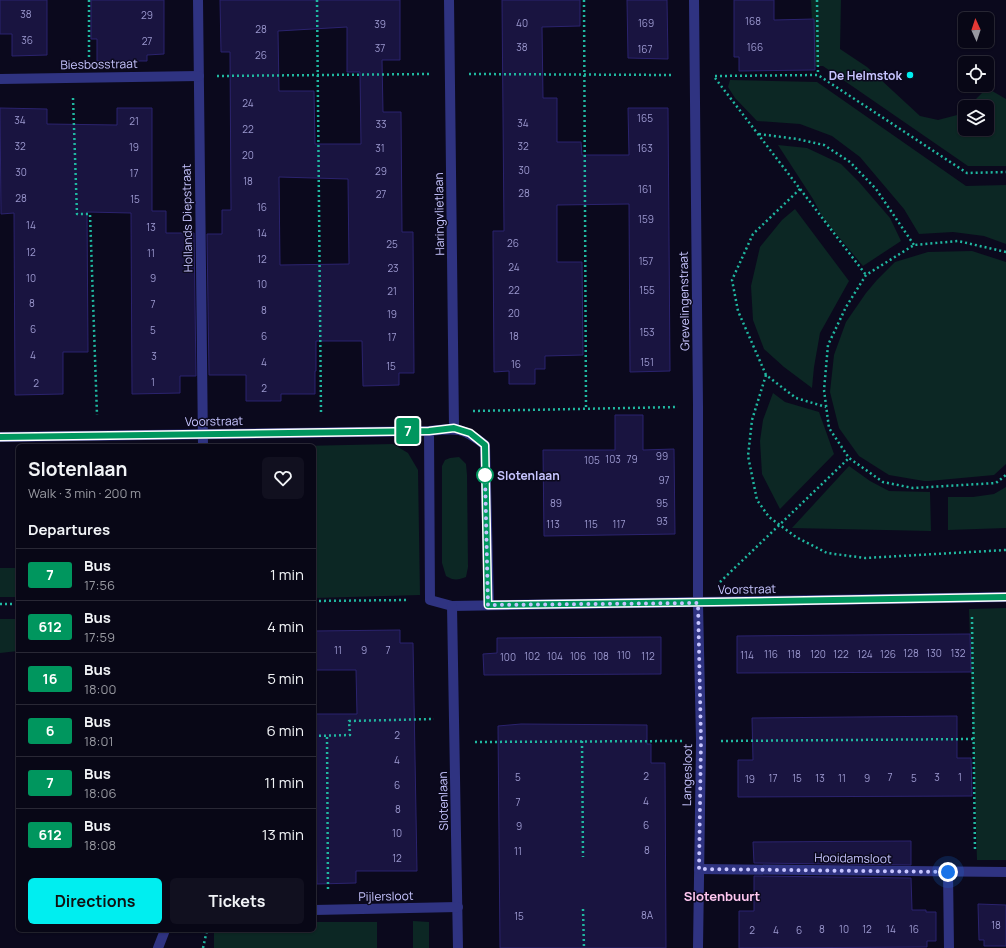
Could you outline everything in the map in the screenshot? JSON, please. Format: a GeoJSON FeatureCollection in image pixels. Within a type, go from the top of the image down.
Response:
{"type":"FeatureCollection","features":[{"type":"Feature","properties":{"kind":"street","name":"Hollands Diepstraat"},"geometry":{"type":"LineString","coordinates":[[198,0],[203,435]]}},
{"type":"Feature","properties":{"kind":"street","name":"Haringvlietlaan"},"geometry":{"type":"LineString","coordinates":[[449,0],[454,428]]}},
{"type":"Feature","properties":{"kind":"street","name":"Grevelingenstraat"},"geometry":{"type":"LineString","coordinates":[[694,0],[698,406],[698,603]]}},
{"type":"Feature","properties":{"kind":"street","name":"Biesbosstraat"},"geometry":{"type":"LineString","coordinates":[[0,79],[199,76]]}},
{"type":"Feature","properties":{"kind":"street","name":"Voorstraat"},"geometry":{"type":"LineString","coordinates":[[0,438],[203,435],[321,431],[429,431],[454,428],[470,433],[485,445],[488,605]]}},
{"type":"Feature","properties":{"kind":"street"},"geometry":{"type":"LineString","coordinates":[[429,431],[430,600]]}},
{"type":"Feature","properties":{"kind":"street"},"geometry":{"type":"LineString","coordinates":[[202,444],[203,435]]}},
{"type":"Feature","properties":{"kind":"street","name":"Voorstraat"},"geometry":{"type":"LineString","coordinates":[[430,600],[452,606],[1006,597]]}},
{"type":"Feature","properties":{"kind":"street","name":"Langesloot"},"geometry":{"type":"LineString","coordinates":[[698,603],[701,741],[698,948]]}},
{"type":"Feature","properties":{"kind":"street","name":"Slotenlaan"},"geometry":{"type":"LineString","coordinates":[[452,606],[458,948]]}},
{"type":"Feature","properties":{"kind":"street","name":"Hooidamsloot"},"geometry":{"type":"LineString","coordinates":[[699,869],[1006,872]]}},
{"type":"Feature","properties":{"kind":"street"},"geometry":{"type":"LineString","coordinates":[[948,872],[949,948]]}},
{"type":"Feature","properties":{"kind":"street","name":"Pijlersloot"},"geometry":{"type":"LineString","coordinates":[[316,910],[458,907]]}},
{"type":"Feature","properties":{"kind":"street"},"geometry":{"type":"LineString","coordinates":[[158,948],[163,932]]}},
{"type":"Feature","properties":{"kind":"path"},"geometry":{"type":"LineString","coordinates":[[89,0],[89,77]]}},
{"type":"Feature","properties":{"kind":"path"},"geometry":{"type":"LineString","coordinates":[[316,0],[321,431]]}},
{"type":"Feature","properties":{"kind":"path"},"geometry":{"type":"LineString","coordinates":[[584,0],[586,408]]}},
{"type":"Feature","properties":{"kind":"path"},"geometry":{"type":"LineString","coordinates":[[817,0],[818,75]]}},
{"type":"Feature","properties":{"kind":"path"},"geometry":{"type":"LineString","coordinates":[[866,275],[714,76],[818,75],[967,173],[1006,172]]}},
{"type":"Feature","properties":{"kind":"path"},"geometry":{"type":"LineString","coordinates":[[72,78],[77,214],[90,214],[98,436]]}},
{"type":"Feature","properties":{"kind":"path"},"geometry":{"type":"LineString","coordinates":[[758,134],[797,139],[824,145],[850,162],[876,189],[914,245]]}},
{"type":"Feature","properties":{"kind":"path"},"geometry":{"type":"LineString","coordinates":[[800,188],[753,234],[732,280],[738,312],[766,375],[796,398],[826,407]]}},
{"type":"Feature","properties":{"kind":"path"},"geometry":{"type":"LineString","coordinates":[[1006,252],[958,241],[914,245],[866,275],[846,307],[828,345],[824,390],[829,428],[849,458],[883,482],[913,488],[996,483],[1006,475]]}},
{"type":"Feature","properties":{"kind":"path"},"geometry":{"type":"LineString","coordinates":[[766,375],[752,420],[748,456],[757,500],[769,517],[796,537],[827,553],[865,558],[1006,550]]}},
{"type":"Feature","properties":{"kind":"path"},"geometry":{"type":"LineString","coordinates":[[454,411],[698,406]]}},
{"type":"Feature","properties":{"kind":"path"},"geometry":{"type":"LineString","coordinates":[[698,603],[849,458]]}},
{"type":"Feature","properties":{"kind":"path"},"geometry":{"type":"LineString","coordinates":[[972,598],[975,872]]}},
{"type":"Feature","properties":{"kind":"path"},"geometry":{"type":"LineString","coordinates":[[316,601],[430,600]]}},
{"type":"Feature","properties":{"kind":"path"},"geometry":{"type":"LineString","coordinates":[[0,604],[16,604]]}},
{"type":"Feature","properties":{"kind":"path"},"geometry":{"type":"LineString","coordinates":[[316,736],[327,737],[350,735],[349,720],[454,719]]}},
{"type":"Feature","properties":{"kind":"path"},"geometry":{"type":"LineString","coordinates":[[327,737],[329,910]]}},
{"type":"Feature","properties":{"kind":"path"},"geometry":{"type":"LineString","coordinates":[[582,741],[583,857]]}},
{"type":"Feature","properties":{"kind":"path"},"geometry":{"type":"LineString","coordinates":[[583,909],[584,948]]}},
{"type":"Feature","properties":{"kind":"path"},"geometry":{"type":"LineString","coordinates":[[203,948],[207,932]]}},
{"type":"Feature","properties":{"kind":"green space"},"geometry":{"type":"Polygon","coordinates":[[[811,0],[841,0],[840,49],[867,67],[920,116],[938,120],[958,115],[958,136],[994,136],[994,100],[975,100],[983,92],[994,92],[1006,99],[1006,166],[968,166],[823,66],[814,66],[811,0]]]}},
{"type":"Feature","properties":{"kind":"green space"},"geometry":{"type":"Polygon","coordinates":[[[730,80],[817,82],[966,186],[1006,185],[1006,244],[984,236],[953,232],[919,234],[904,209],[860,157],[832,136],[800,124],[757,121],[735,98],[728,87],[730,80]]]}},
{"type":"Feature","properties":{"kind":"green space"},"geometry":{"type":"Polygon","coordinates":[[[778,145],[807,148],[841,164],[859,182],[890,218],[901,241],[863,266],[823,218],[813,199],[778,145]]]}},
{"type":"Feature","properties":{"kind":"green space"},"geometry":{"type":"Polygon","coordinates":[[[795,209],[849,281],[820,333],[812,388],[784,367],[764,349],[753,320],[751,286],[760,247],[782,220],[795,209]]]}},
{"type":"Feature","properties":{"kind":"green space"},"geometry":{"type":"Polygon","coordinates":[[[972,251],[1006,262],[1006,464],[994,475],[924,481],[889,475],[859,456],[839,428],[830,392],[834,355],[846,322],[866,293],[895,262],[928,252],[972,251]]]}},
{"type":"Feature","properties":{"kind":"green space"},"geometry":{"type":"Polygon","coordinates":[[[773,393],[785,402],[819,412],[834,454],[780,509],[762,474],[760,441],[763,420],[773,393]]]}},
{"type":"Feature","properties":{"kind":"green space"},"geometry":{"type":"Polygon","coordinates":[[[393,444],[408,453],[418,470],[420,595],[316,598],[316,446],[393,444]]]}},
{"type":"Feature","properties":{"kind":"green space"},"geometry":{"type":"Polygon","coordinates":[[[459,457],[466,464],[467,475],[468,567],[466,577],[456,580],[446,576],[442,563],[442,466],[445,460],[459,457]]]}},
{"type":"Feature","properties":{"kind":"green space"},"geometry":{"type":"Polygon","coordinates":[[[849,466],[870,481],[889,491],[930,492],[931,531],[792,528],[849,466]]]}},
{"type":"Feature","properties":{"kind":"green space"},"geometry":{"type":"Polygon","coordinates":[[[1006,487],[1006,528],[948,530],[948,497],[973,497],[994,494],[1006,487]]]}},
{"type":"Feature","properties":{"kind":"green space"},"geometry":{"type":"Polygon","coordinates":[[[0,568],[16,568],[16,597],[0,597],[0,568]]]}},
{"type":"Feature","properties":{"kind":"green space"},"geometry":{"type":"Polygon","coordinates":[[[1006,608],[1006,860],[977,860],[969,609],[1006,608]]]}},
{"type":"Feature","properties":{"kind":"green space"},"geometry":{"type":"Polygon","coordinates":[[[0,619],[16,619],[16,651],[0,653],[0,619]]]}},
{"type":"Feature","properties":{"kind":"green space"},"geometry":{"type":"Polygon","coordinates":[[[413,921],[429,922],[429,948],[413,948],[413,921]]]}},
{"type":"Feature","properties":{"kind":"green space"},"geometry":{"type":"Polygon","coordinates":[[[316,922],[377,922],[377,948],[214,948],[214,933],[316,932],[316,922]]]}},
{"type":"Feature","properties":{"kind":"building"},"geometry":{"type":"Polygon","coordinates":[[[0,0],[47,0],[47,55],[12,56],[12,34],[0,34],[0,0]]]}},
{"type":"Feature","properties":{"kind":"building"},"geometry":{"type":"Polygon","coordinates":[[[91,0],[164,0],[164,54],[147,55],[147,61],[97,61],[97,39],[91,39],[91,0]]]}},
{"type":"Feature","properties":{"kind":"building"},"geometry":{"type":"Polygon","coordinates":[[[220,0],[400,0],[400,60],[382,60],[383,112],[401,112],[402,232],[413,232],[414,373],[399,373],[399,385],[363,386],[362,341],[316,341],[315,394],[281,394],[281,401],[246,401],[246,375],[209,375],[207,234],[222,234],[222,210],[231,210],[230,52],[221,52],[220,0]],[[347,27],[278,31],[279,91],[314,91],[315,144],[361,144],[360,72],[347,72],[347,27]],[[279,177],[280,265],[349,264],[348,179],[279,177]]]}},
{"type":"Feature","properties":{"kind":"building"},"geometry":{"type":"Polygon","coordinates":[[[502,0],[580,0],[580,26],[542,27],[543,98],[557,98],[557,142],[581,142],[582,155],[629,155],[628,108],[668,108],[670,371],[630,372],[629,204],[557,205],[557,262],[582,262],[583,355],[545,356],[545,369],[535,369],[535,384],[509,384],[509,371],[494,372],[493,231],[504,231],[502,0]]]}},
{"type":"Feature","properties":{"kind":"building"},"geometry":{"type":"Polygon","coordinates":[[[627,0],[667,0],[668,59],[628,58],[627,0]]]}},
{"type":"Feature","properties":{"kind":"building"},"geometry":{"type":"Polygon","coordinates":[[[734,0],[774,0],[774,20],[814,19],[815,70],[739,71],[739,57],[734,57],[734,0]]]}},
{"type":"Feature","properties":{"kind":"building"},"geometry":{"type":"Polygon","coordinates":[[[0,108],[47,109],[47,124],[117,125],[117,108],[152,108],[152,211],[166,211],[166,233],[194,233],[196,376],[180,376],[180,393],[132,394],[131,213],[87,212],[88,352],[63,352],[63,394],[15,395],[14,213],[1,214],[0,108]]]}},
{"type":"Feature","properties":{"kind":"building"},"geometry":{"type":"Polygon","coordinates":[[[615,415],[643,415],[643,450],[674,449],[675,534],[544,536],[543,450],[615,450],[615,415]]]}},
{"type":"Feature","properties":{"kind":"building"},"geometry":{"type":"Polygon","coordinates":[[[400,630],[400,643],[413,643],[417,871],[356,871],[356,883],[317,884],[316,714],[357,714],[356,670],[316,670],[316,631],[400,630]]]}},
{"type":"Feature","properties":{"kind":"building"},"geometry":{"type":"Polygon","coordinates":[[[970,634],[971,672],[737,673],[737,636],[970,634]]]}},
{"type":"Feature","properties":{"kind":"building"},"geometry":{"type":"Polygon","coordinates":[[[661,637],[661,674],[484,675],[483,654],[497,653],[497,638],[661,637]]]}},
{"type":"Feature","properties":{"kind":"building"},"geometry":{"type":"Polygon","coordinates":[[[957,716],[957,758],[971,758],[972,796],[738,797],[738,760],[753,760],[752,718],[957,716]]]}},
{"type":"Feature","properties":{"kind":"building"},"geometry":{"type":"Polygon","coordinates":[[[521,724],[647,725],[647,744],[651,744],[651,763],[665,763],[666,948],[500,948],[498,726],[521,724]]]}},
{"type":"Feature","properties":{"kind":"building"},"geometry":{"type":"Polygon","coordinates":[[[911,841],[911,865],[754,863],[753,842],[911,841]]]}},
{"type":"Feature","properties":{"kind":"building"},"geometry":{"type":"Polygon","coordinates":[[[754,876],[911,878],[912,910],[936,912],[936,941],[927,941],[927,947],[739,948],[739,911],[754,911],[754,876]]]}},
{"type":"Feature","properties":{"kind":"building"},"geometry":{"type":"Polygon","coordinates":[[[978,904],[1006,905],[1006,946],[984,946],[984,940],[979,940],[978,904]]]}},
{"type":"Feature","properties":{"kind":"bus line","name":"7"},"geometry":{"type":"LineString","coordinates":[[0,437],[203,435],[321,431],[429,431],[454,428],[470,433],[485,445],[488,605],[1006,597]]}},
{"type":"Feature","properties":{"kind":"place","name":"De Helmstok"},"geometry":{"type":"Point","coordinates":[910,75]}},
{"type":"Feature","properties":{"kind":"place","name":"Slotenlaan"},"geometry":{"type":"Point","coordinates":[485,475]}},
{"type":"Feature","properties":{"kind":"district","name":"Slotenbuurt"},"geometry":{"type":"Point","coordinates":[722,896]}},
{"type":"Feature","properties":{"kind":"route"},"geometry":{"type":"LineString","coordinates":[[485,475],[488,605],[698,603],[701,741],[699,869],[948,872]]}}]}
